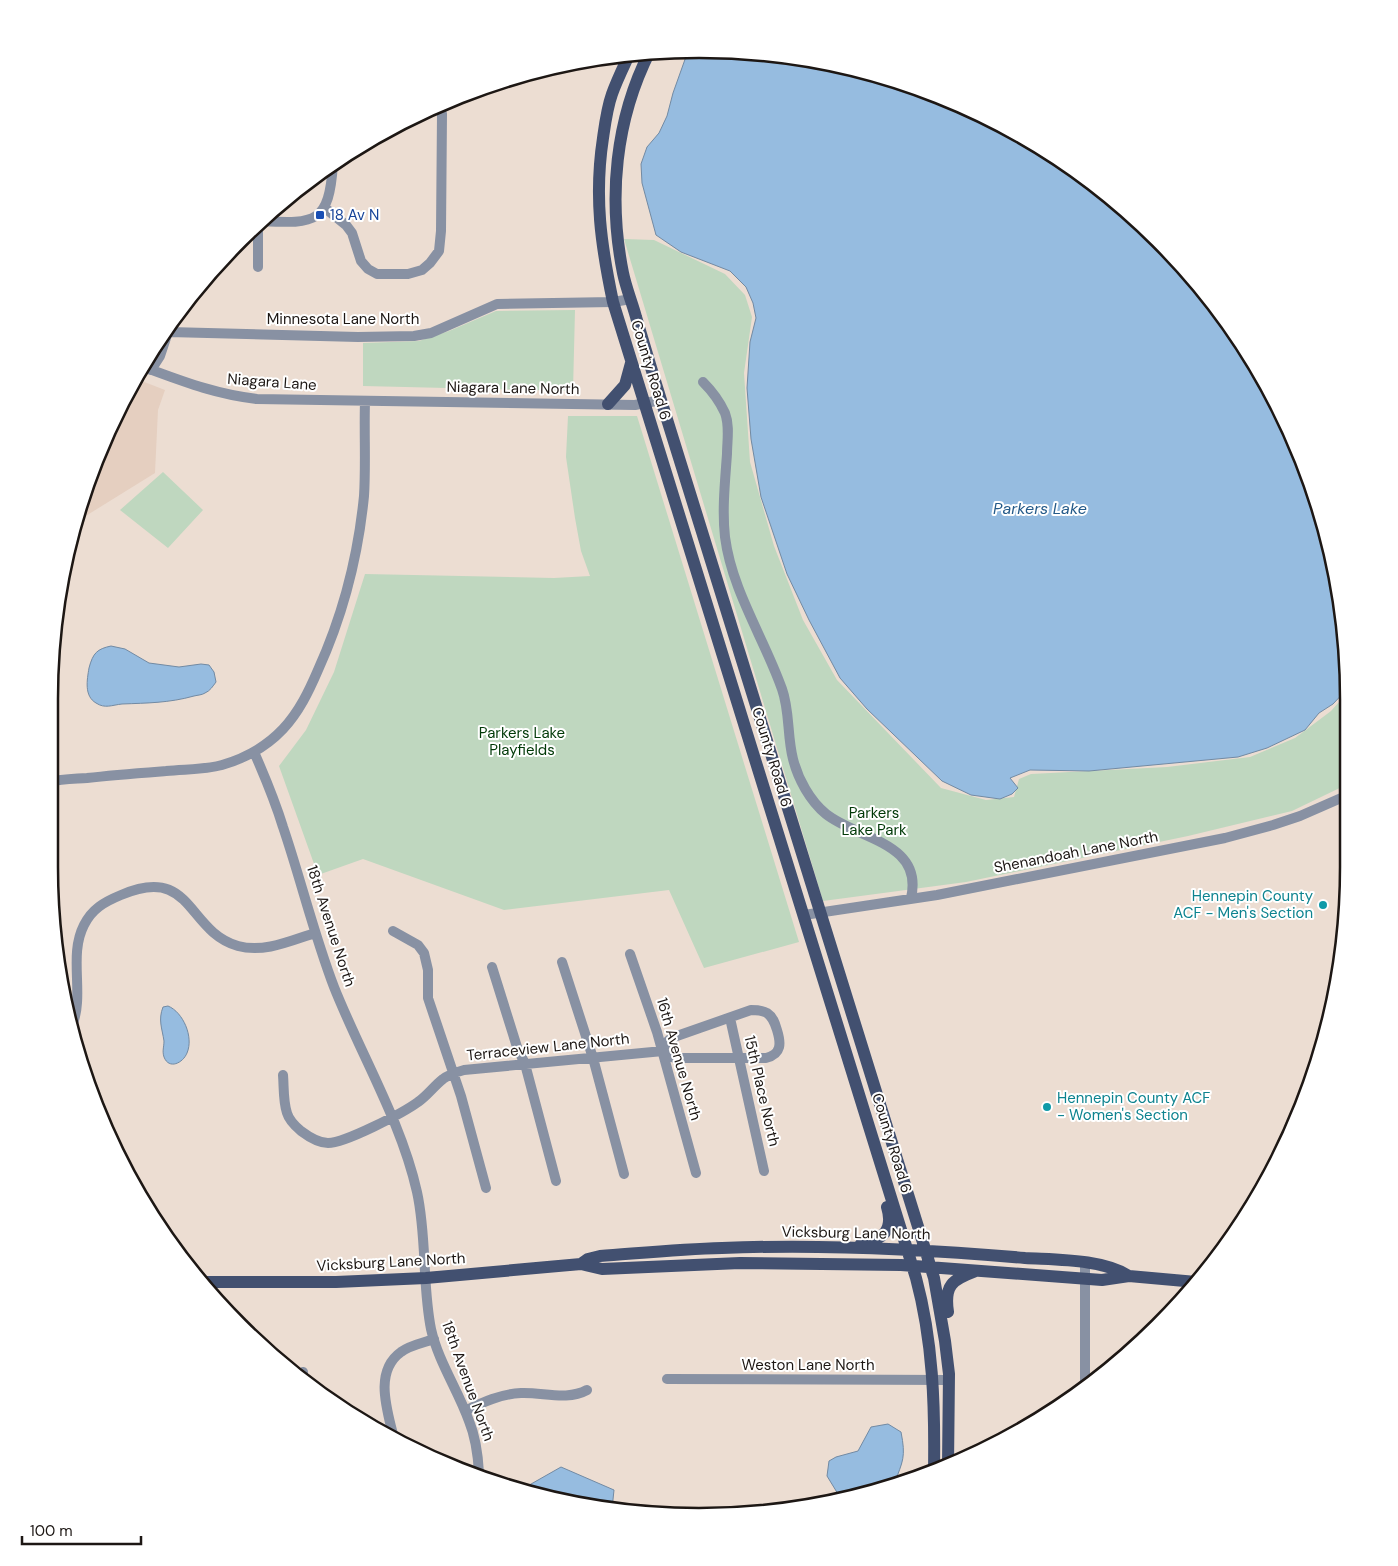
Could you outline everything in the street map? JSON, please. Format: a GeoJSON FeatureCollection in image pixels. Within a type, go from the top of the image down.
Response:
{"type":"FeatureCollection","features":[{"type":"Feature","properties":{"kind":"main road","name":"County Road 6"},"geometry":{"type":"LineString","coordinates":[[645,60],[628,104],[617,161],[615,192],[616,231],[623,274],[930,1267],[941,1314],[949,1377],[948,1458]]}},
{"type":"Feature","properties":{"kind":"main road","name":"County Road 6"},"geometry":{"type":"LineString","coordinates":[[626,62],[612,94],[605,122],[598,201],[604,261],[613,302],[912,1265],[925,1313],[933,1380],[934,1464]]}},
{"type":"Feature","properties":{"kind":"main road"},"geometry":{"type":"LineString","coordinates":[[608,404],[625,385],[629,376],[631,361]]}},
{"type":"Feature","properties":{"kind":"main road"},"geometry":{"type":"LineString","coordinates":[[841,1248],[875,1241],[889,1227],[889,1213],[871,1153],[871,1132]]}},
{"type":"Feature","properties":{"kind":"main road","name":"Vicksburg Lane North"},"geometry":{"type":"LineString","coordinates":[[581,1264],[588,1259],[600,1256],[678,1250],[841,1248],[925,1250],[1085,1263],[1112,1268],[1129,1276]]}},
{"type":"Feature","properties":{"kind":"main road","name":"Vicksburg Lane North"},"geometry":{"type":"LineString","coordinates":[[210,1282],[336,1282],[426,1278],[581,1264],[602,1268],[740,1263],[912,1265],[1108,1280],[1129,1276],[1188,1281]]}},
{"type":"Feature","properties":{"kind":"main road"},"geometry":{"type":"LineString","coordinates":[[949,1377],[953,1352],[947,1294],[950,1286],[957,1279],[977,1270]]}},
{"type":"Feature","properties":{"kind":"street"},"geometry":{"type":"LineString","coordinates":[[325,208],[346,225],[352,233],[361,261],[377,274],[408,274],[422,270],[439,251],[441,231],[441,112]]}},
{"type":"Feature","properties":{"kind":"street"},"geometry":{"type":"LineString","coordinates":[[270,222],[292,223],[314,217],[325,208],[332,185],[333,173]]}},
{"type":"Feature","properties":{"kind":"street"},"geometry":{"type":"LineString","coordinates":[[258,233],[258,267]]}},
{"type":"Feature","properties":{"kind":"street","name":"Minnesota Lane North"},"geometry":{"type":"LineString","coordinates":[[175,329],[358,337],[414,336],[431,333],[497,304],[631,300]]}},
{"type":"Feature","properties":{"kind":"street"},"geometry":{"type":"LineString","coordinates":[[154,361],[160,356],[163,347]]}},
{"type":"Feature","properties":{"kind":"street","name":"Niagara Lane"},"geometry":{"type":"LineString","coordinates":[[149,369],[204,389],[236,396],[276,400],[364,401]]}},
{"type":"Feature","properties":{"kind":"street"},"geometry":{"type":"LineString","coordinates":[[704,382],[714,394],[725,414],[728,432],[723,511],[725,538],[730,561],[741,593],[783,691],[793,760],[800,780],[812,799],[826,814],[844,825],[888,846],[902,856],[911,875],[913,890],[911,898]]}},
{"type":"Feature","properties":{"kind":"street","name":"Niagara Lane North"},"geometry":{"type":"LineString","coordinates":[[364,401],[644,404],[661,400]]}},
{"type":"Feature","properties":{"kind":"street"},"geometry":{"type":"LineString","coordinates":[[58,781],[221,765],[254,752],[270,742],[296,714],[328,648],[351,576],[363,500],[364,401]]}},
{"type":"Feature","properties":{"kind":"street","name":"18th Avenue North"},"geometry":{"type":"LineString","coordinates":[[254,752],[284,829],[315,933],[334,986],[358,1044],[392,1117],[409,1161],[423,1226],[431,1328],[434,1340],[475,1437],[478,1468]]}},
{"type":"Feature","properties":{"kind":"street","name":"Shenandoah Lane North"},"geometry":{"type":"LineString","coordinates":[[804,915],[911,898],[1225,838],[1274,826],[1340,798]]}},
{"type":"Feature","properties":{"kind":"street"},"geometry":{"type":"LineString","coordinates":[[75,1015],[77,1007],[78,943],[83,926],[91,913],[101,904],[127,892],[153,886],[178,894],[216,935],[238,946],[250,948],[272,946],[315,933]]}},
{"type":"Feature","properties":{"kind":"street"},"geometry":{"type":"LineString","coordinates":[[393,931],[418,945],[424,953],[428,970],[428,998],[468,1117],[486,1188]]}},
{"type":"Feature","properties":{"kind":"street","name":"16th Avenue North"},"geometry":{"type":"LineString","coordinates":[[630,954],[663,1051],[696,1173]]}},
{"type":"Feature","properties":{"kind":"street"},"geometry":{"type":"LineString","coordinates":[[562,962],[593,1058],[624,1174]]}},
{"type":"Feature","properties":{"kind":"street"},"geometry":{"type":"LineString","coordinates":[[492,967],[517,1047],[525,1064],[556,1181]]}},
{"type":"Feature","properties":{"kind":"street"},"geometry":{"type":"LineString","coordinates":[[751,1010],[766,1012],[772,1016],[780,1040],[778,1052],[766,1058],[675,1058],[668,1056],[663,1051],[664,1045],[668,1040],[730,1018],[751,1010]]}},
{"type":"Feature","properties":{"kind":"street","name":"15th Place North"},"geometry":{"type":"LineString","coordinates":[[730,1018],[764,1171]]}},
{"type":"Feature","properties":{"kind":"street","name":"Terraceview Lane North"},"geometry":{"type":"LineString","coordinates":[[283,1075],[287,1114],[296,1126],[317,1141],[326,1144],[335,1143],[392,1117],[421,1100],[443,1078],[453,1073],[464,1070],[663,1051]]}},
{"type":"Feature","properties":{"kind":"street"},"geometry":{"type":"LineString","coordinates":[[1085,1263],[1085,1379]]}},
{"type":"Feature","properties":{"kind":"street"},"geometry":{"type":"LineString","coordinates":[[392,1430],[384,1392],[387,1369],[401,1352],[434,1340]]}},
{"type":"Feature","properties":{"kind":"street","name":"Weston Lane North"},"geometry":{"type":"LineString","coordinates":[[667,1379],[933,1380],[949,1377]]}},
{"type":"Feature","properties":{"kind":"street"},"geometry":{"type":"LineString","coordinates":[[465,1411],[501,1396],[520,1393],[571,1396],[587,1390]]}},
{"type":"Feature","properties":{"kind":"shaded area"},"geometry":{"type":"Polygon","coordinates":[[[142,381],[165,390],[158,410],[155,473],[84,517],[106,454],[142,381]]]}},
{"type":"Feature","properties":{"kind":"green space","name":"Parkers Lake Park"},"geometry":{"type":"Polygon","coordinates":[[[624,239],[654,240],[725,274],[745,295],[752,317],[744,373],[750,462],[774,546],[803,620],[837,680],[941,788],[986,800],[1014,797],[1019,779],[1031,774],[1167,767],[1250,757],[1295,738],[1331,711],[1340,701],[1340,788],[1292,811],[1188,836],[966,882],[823,901],[624,239]]]}},
{"type":"Feature","properties":{"kind":"green space"},"geometry":{"type":"Polygon","coordinates":[[[575,310],[573,391],[363,386],[363,343],[419,341],[449,331],[496,311],[575,310]]]}},
{"type":"Feature","properties":{"kind":"green space","name":"Parkers Lake Playfields"},"geometry":{"type":"Polygon","coordinates":[[[568,416],[637,416],[799,942],[704,968],[669,890],[504,910],[363,859],[318,875],[279,766],[306,730],[334,672],[365,574],[554,578],[590,576],[581,551],[566,457],[568,416]]]}},
{"type":"Feature","properties":{"kind":"green space"},"geometry":{"type":"Polygon","coordinates":[[[163,472],[203,510],[168,548],[120,510],[163,472]]]}},
{"type":"Feature","properties":{"kind":"water","name":"Parkers Lake"},"geometry":{"type":"Polygon","coordinates":[[[685,58],[741,59],[783,63],[865,79],[944,106],[1020,143],[1090,190],[1153,245],[1208,308],[1232,343],[1255,378],[1292,454],[1319,533],[1328,574],[1335,615],[1340,697],[1333,704],[1319,713],[1305,730],[1267,748],[1238,757],[1089,771],[1030,770],[1010,778],[1018,788],[1012,794],[1000,799],[971,795],[942,781],[867,709],[840,678],[787,574],[761,497],[751,439],[747,388],[750,342],[756,318],[753,303],[746,287],[730,271],[681,252],[656,235],[642,183],[641,164],[647,147],[659,133],[667,116],[685,58]]]}},
{"type":"Feature","properties":{"kind":"water"},"geometry":{"type":"Polygon","coordinates":[[[111,646],[125,649],[149,663],[179,667],[201,664],[209,665],[214,672],[216,682],[204,694],[176,700],[109,706],[99,705],[92,700],[88,692],[89,668],[96,652],[111,646]]]}},
{"type":"Feature","properties":{"kind":"water"},"geometry":{"type":"Polygon","coordinates":[[[168,1006],[182,1019],[186,1026],[189,1040],[189,1047],[185,1057],[176,1064],[166,1061],[163,1051],[164,1041],[161,1016],[163,1007],[168,1006]]]}},
{"type":"Feature","properties":{"kind":"water"},"geometry":{"type":"Polygon","coordinates":[[[888,1424],[901,1432],[903,1453],[897,1477],[837,1493],[827,1476],[829,1461],[858,1451],[871,1427],[888,1424]]]}},
{"type":"Feature","properties":{"kind":"water"},"geometry":{"type":"Polygon","coordinates":[[[561,1467],[614,1490],[613,1503],[574,1496],[528,1486],[561,1467]]]}},
{"type":"Feature","properties":{"kind":"place","name":"18 Av N"},"geometry":{"type":"Point","coordinates":[320,215]}},
{"type":"Feature","properties":{"kind":"place","name":"Hennepin County ACF - Men's Section"},"geometry":{"type":"Point","coordinates":[1323,905]}},
{"type":"Feature","properties":{"kind":"place","name":"Hennepin County ACF - Women's Section"},"geometry":{"type":"Point","coordinates":[1047,1107]}}]}
